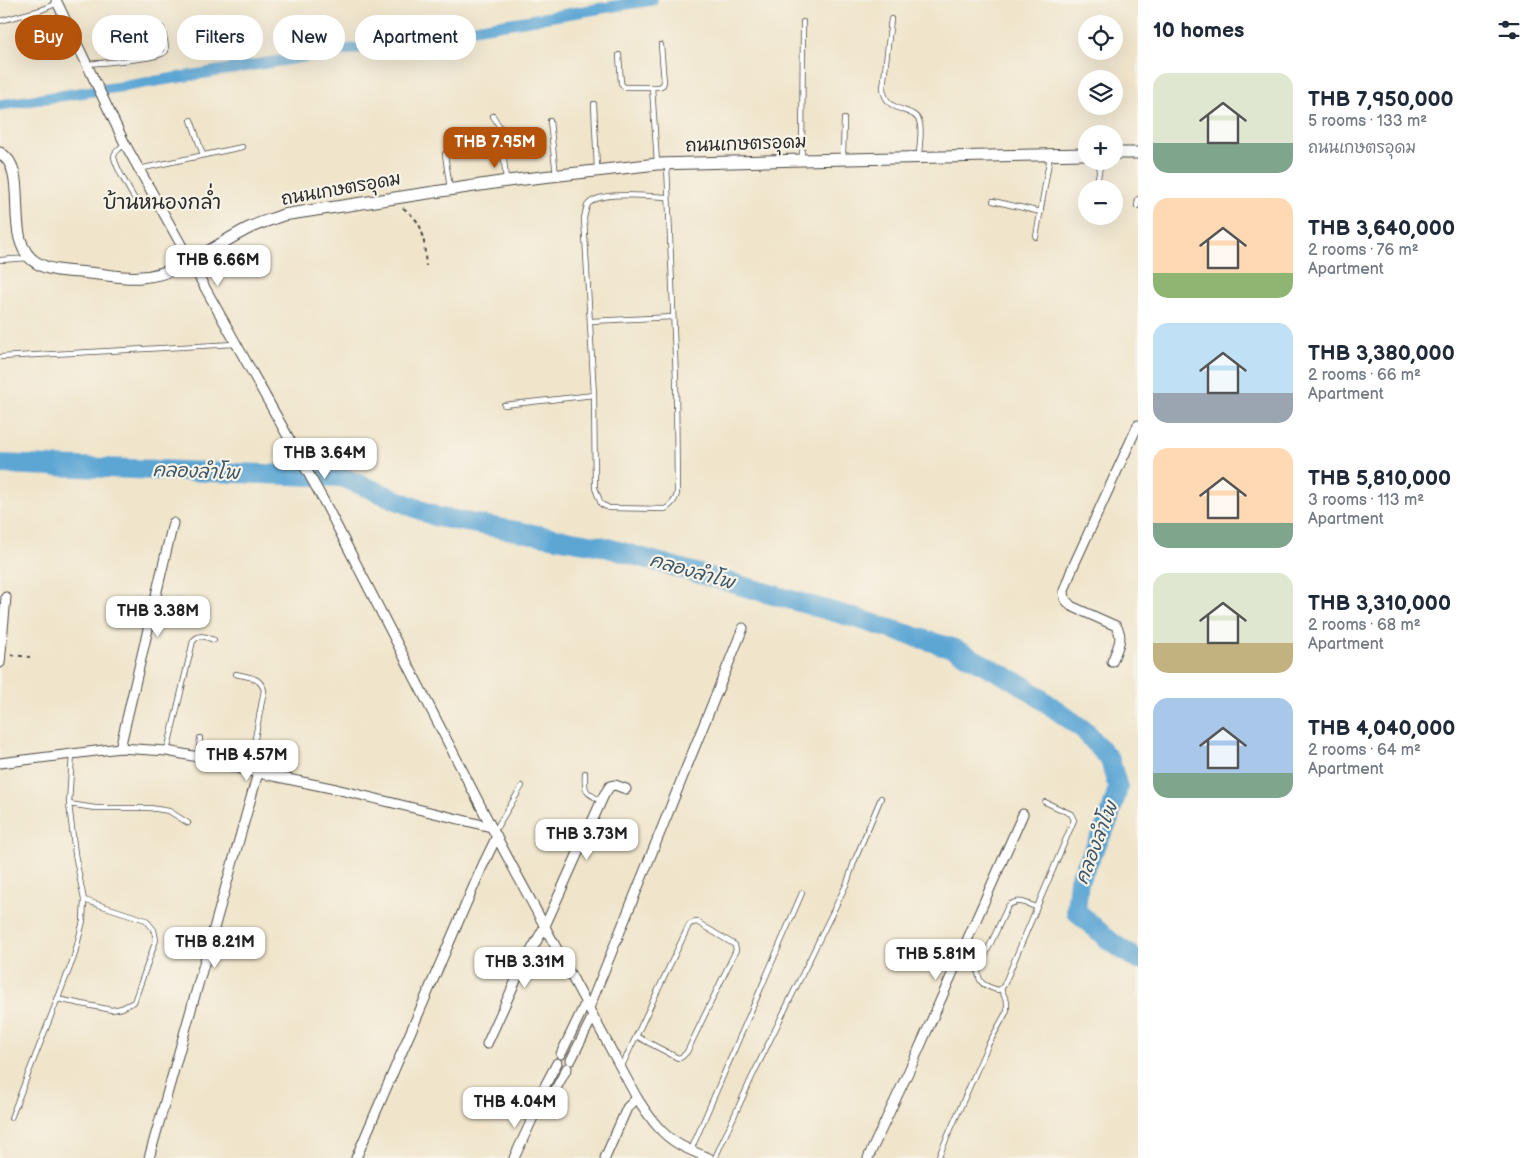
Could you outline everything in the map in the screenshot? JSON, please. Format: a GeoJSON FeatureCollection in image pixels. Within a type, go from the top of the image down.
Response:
{"type":"FeatureCollection","features":[{"type":"Feature","properties":{"kind":"street"},"geometry":{"type":"LineString","coordinates":[[57,2],[125,144],[326,505],[494,832],[637,1098],[652,1120],[664,1133],[679,1144],[709,1158]]}},
{"type":"Feature","properties":{"kind":"street"},"geometry":{"type":"LineString","coordinates":[[1123,153],[1138,153]]}},
{"type":"Feature","properties":{"kind":"street"},"geometry":{"type":"LineString","coordinates":[[0,154],[5,156],[14,172],[20,244],[29,258]]}},
{"type":"Feature","properties":{"kind":"street","name":"ถนนเกษตรอุดม"},"geometry":{"type":"LineString","coordinates":[[29,258],[38,264],[56,269],[140,278],[168,271],[251,227],[283,215],[556,174],[662,164],[1078,154]]}},
{"type":"Feature","properties":{"kind":"street"},"geometry":{"type":"LineString","coordinates":[[1112,662],[1121,636],[1119,630],[1116,626],[1071,606],[1065,599],[1064,591],[1072,568],[1138,425]]}},
{"type":"Feature","properties":{"kind":"street"},"geometry":{"type":"LineString","coordinates":[[120,748],[173,523]]}},
{"type":"Feature","properties":{"kind":"street"},"geometry":{"type":"LineString","coordinates":[[1,658],[6,597]]}},
{"type":"Feature","properties":{"kind":"street"},"geometry":{"type":"LineString","coordinates":[[537,1109],[551,1098],[569,1064],[589,1009],[743,628]]}},
{"type":"Feature","properties":{"kind":"street"},"geometry":{"type":"LineString","coordinates":[[0,763],[120,748],[167,751],[253,772],[336,789],[494,832]]}},
{"type":"Feature","properties":{"kind":"street"},"geometry":{"type":"LineString","coordinates":[[149,1158],[253,772]]}},
{"type":"Feature","properties":{"kind":"street"},"geometry":{"type":"LineString","coordinates":[[488,1044],[522,967],[545,926],[607,788],[615,785],[626,789]]}},
{"type":"Feature","properties":{"kind":"street"},"geometry":{"type":"LineString","coordinates":[[868,1158],[914,1060],[1023,814]]}},
{"type":"Feature","properties":{"kind":"street"},"geometry":{"type":"LineString","coordinates":[[356,1158],[478,876],[494,832]]}},
{"type":"Feature","properties":{"kind":"street"},"geometry":{"type":"LineString","coordinates":[[561,1054],[589,1009]]}},
{"type":"Feature","properties":{"kind":"street"},"geometry":{"type":"LineString","coordinates":[[514,1158],[537,1109],[539,1097],[557,1063]]}},
{"type":"Feature","properties":{"kind":"street"},"geometry":{"type":"LineString","coordinates":[[605,1158],[627,1108],[637,1098]]}},
{"type":"Feature","properties":{"kind":"lane"},"geometry":{"type":"LineString","coordinates":[[0,21],[41,10],[57,2]]}},
{"type":"Feature","properties":{"kind":"lane"},"geometry":{"type":"LineString","coordinates":[[891,19],[883,88],[884,96],[890,105],[913,114],[918,119],[920,125],[919,158]]}},
{"type":"Feature","properties":{"kind":"lane"},"geometry":{"type":"LineString","coordinates":[[802,160],[803,22]]}},
{"type":"Feature","properties":{"kind":"lane"},"geometry":{"type":"LineString","coordinates":[[619,55],[624,87],[659,87],[664,82],[661,45]]}},
{"type":"Feature","properties":{"kind":"lane"},"geometry":{"type":"LineString","coordinates":[[89,68],[135,60]]}},
{"type":"Feature","properties":{"kind":"lane"},"geometry":{"type":"LineString","coordinates":[[652,87],[668,197],[676,379],[677,494],[671,506],[665,509],[609,508],[601,504],[595,488],[591,321],[584,218],[588,205],[596,199],[607,196],[668,197]]}},
{"type":"Feature","properties":{"kind":"lane"},"geometry":{"type":"LineString","coordinates":[[594,104],[597,170]]}},
{"type":"Feature","properties":{"kind":"lane"},"geometry":{"type":"LineString","coordinates":[[493,116],[501,130],[506,181]]}},
{"type":"Feature","properties":{"kind":"lane"},"geometry":{"type":"LineString","coordinates":[[842,159],[844,119]]}},
{"type":"Feature","properties":{"kind":"lane"},"geometry":{"type":"LineString","coordinates":[[191,120],[203,156]]}},
{"type":"Feature","properties":{"kind":"lane"},"geometry":{"type":"LineString","coordinates":[[550,121],[556,174]]}},
{"type":"Feature","properties":{"kind":"lane"},"geometry":{"type":"LineString","coordinates":[[125,144],[116,151],[114,156],[136,201]]}},
{"type":"Feature","properties":{"kind":"lane"},"geometry":{"type":"LineString","coordinates":[[139,169],[242,147]]}},
{"type":"Feature","properties":{"kind":"lane"},"geometry":{"type":"LineString","coordinates":[[445,154],[450,189]]}},
{"type":"Feature","properties":{"kind":"lane"},"geometry":{"type":"LineString","coordinates":[[1036,237],[1051,155]]}},
{"type":"Feature","properties":{"kind":"lane"},"geometry":{"type":"LineString","coordinates":[[1137,206],[1138,199]]}},
{"type":"Feature","properties":{"kind":"lane"},"geometry":{"type":"LineString","coordinates":[[993,201],[1041,212]]}},
{"type":"Feature","properties":{"kind":"lane"},"geometry":{"type":"LineString","coordinates":[[0,260],[29,258]]}},
{"type":"Feature","properties":{"kind":"lane"},"geometry":{"type":"LineString","coordinates":[[591,321],[672,317]]}},
{"type":"Feature","properties":{"kind":"lane"},"geometry":{"type":"LineString","coordinates":[[0,357],[236,344]]}},
{"type":"Feature","properties":{"kind":"lane"},"geometry":{"type":"LineString","coordinates":[[504,405],[594,395]]}},
{"type":"Feature","properties":{"kind":"lane"},"geometry":{"type":"LineString","coordinates":[[167,751],[193,641],[197,636],[214,640]]}},
{"type":"Feature","properties":{"kind":"lane"},"geometry":{"type":"LineString","coordinates":[[236,674],[258,680],[264,690],[253,772]]}},
{"type":"Feature","properties":{"kind":"lane"},"geometry":{"type":"LineString","coordinates":[[198,758],[200,738]]}},
{"type":"Feature","properties":{"kind":"lane"},"geometry":{"type":"LineString","coordinates":[[11,1118],[74,957],[82,921],[84,900],[75,854],[69,804],[72,754]]}},
{"type":"Feature","properties":{"kind":"lane"},"geometry":{"type":"LineString","coordinates":[[584,773],[585,790],[601,801]]}},
{"type":"Feature","properties":{"kind":"lane"},"geometry":{"type":"LineString","coordinates":[[494,832],[522,786]]}},
{"type":"Feature","properties":{"kind":"lane"},"geometry":{"type":"LineString","coordinates":[[715,1158],[752,1077],[847,883],[881,798]]}},
{"type":"Feature","properties":{"kind":"lane"},"geometry":{"type":"LineString","coordinates":[[938,1158],[988,1045],[1008,1011],[1007,1002],[1001,989],[1074,820],[1071,814],[1045,802]]}},
{"type":"Feature","properties":{"kind":"lane"},"geometry":{"type":"LineString","coordinates":[[69,804],[95,808],[150,808],[169,811],[188,823]]}},
{"type":"Feature","properties":{"kind":"lane"},"geometry":{"type":"LineString","coordinates":[[691,1150],[802,893]]}},
{"type":"Feature","properties":{"kind":"lane"},"geometry":{"type":"LineString","coordinates":[[57,999],[112,1010],[122,1008],[134,1002],[156,940],[154,930],[146,920],[84,900]]}},
{"type":"Feature","properties":{"kind":"lane"},"geometry":{"type":"LineString","coordinates":[[1001,989],[997,990],[982,984],[978,979],[978,971],[1008,906],[1020,901],[1036,907]]}},
{"type":"Feature","properties":{"kind":"lane"},"geometry":{"type":"LineString","coordinates":[[621,1068],[636,1036],[689,925],[697,922],[735,945],[736,950],[687,1052],[678,1058],[636,1036]]}},
{"type":"Feature","properties":{"kind":"path"},"geometry":{"type":"LineString","coordinates":[[389,198],[415,217],[420,226],[426,266]]}},
{"type":"Feature","properties":{"kind":"path"},"geometry":{"type":"LineString","coordinates":[[1,658],[30,657]]}},
{"type":"Feature","properties":{"kind":"waterway"},"geometry":{"type":"LineString","coordinates":[[0,105],[652,0]]}},
{"type":"Feature","properties":{"kind":"waterway","name":"คลองลำโพ"},"geometry":{"type":"LineString","coordinates":[[0,464],[342,477],[437,517],[601,546],[862,620],[955,649],[1022,685],[1084,730],[1110,760],[1118,788],[1109,819],[1079,880],[1076,911],[1111,942],[1138,960]]}},
{"type":"Feature","properties":{"kind":"district","name":"บ้านหนองกล่ำ"},"geometry":{"type":"Point","coordinates":[162,203]}}]}
